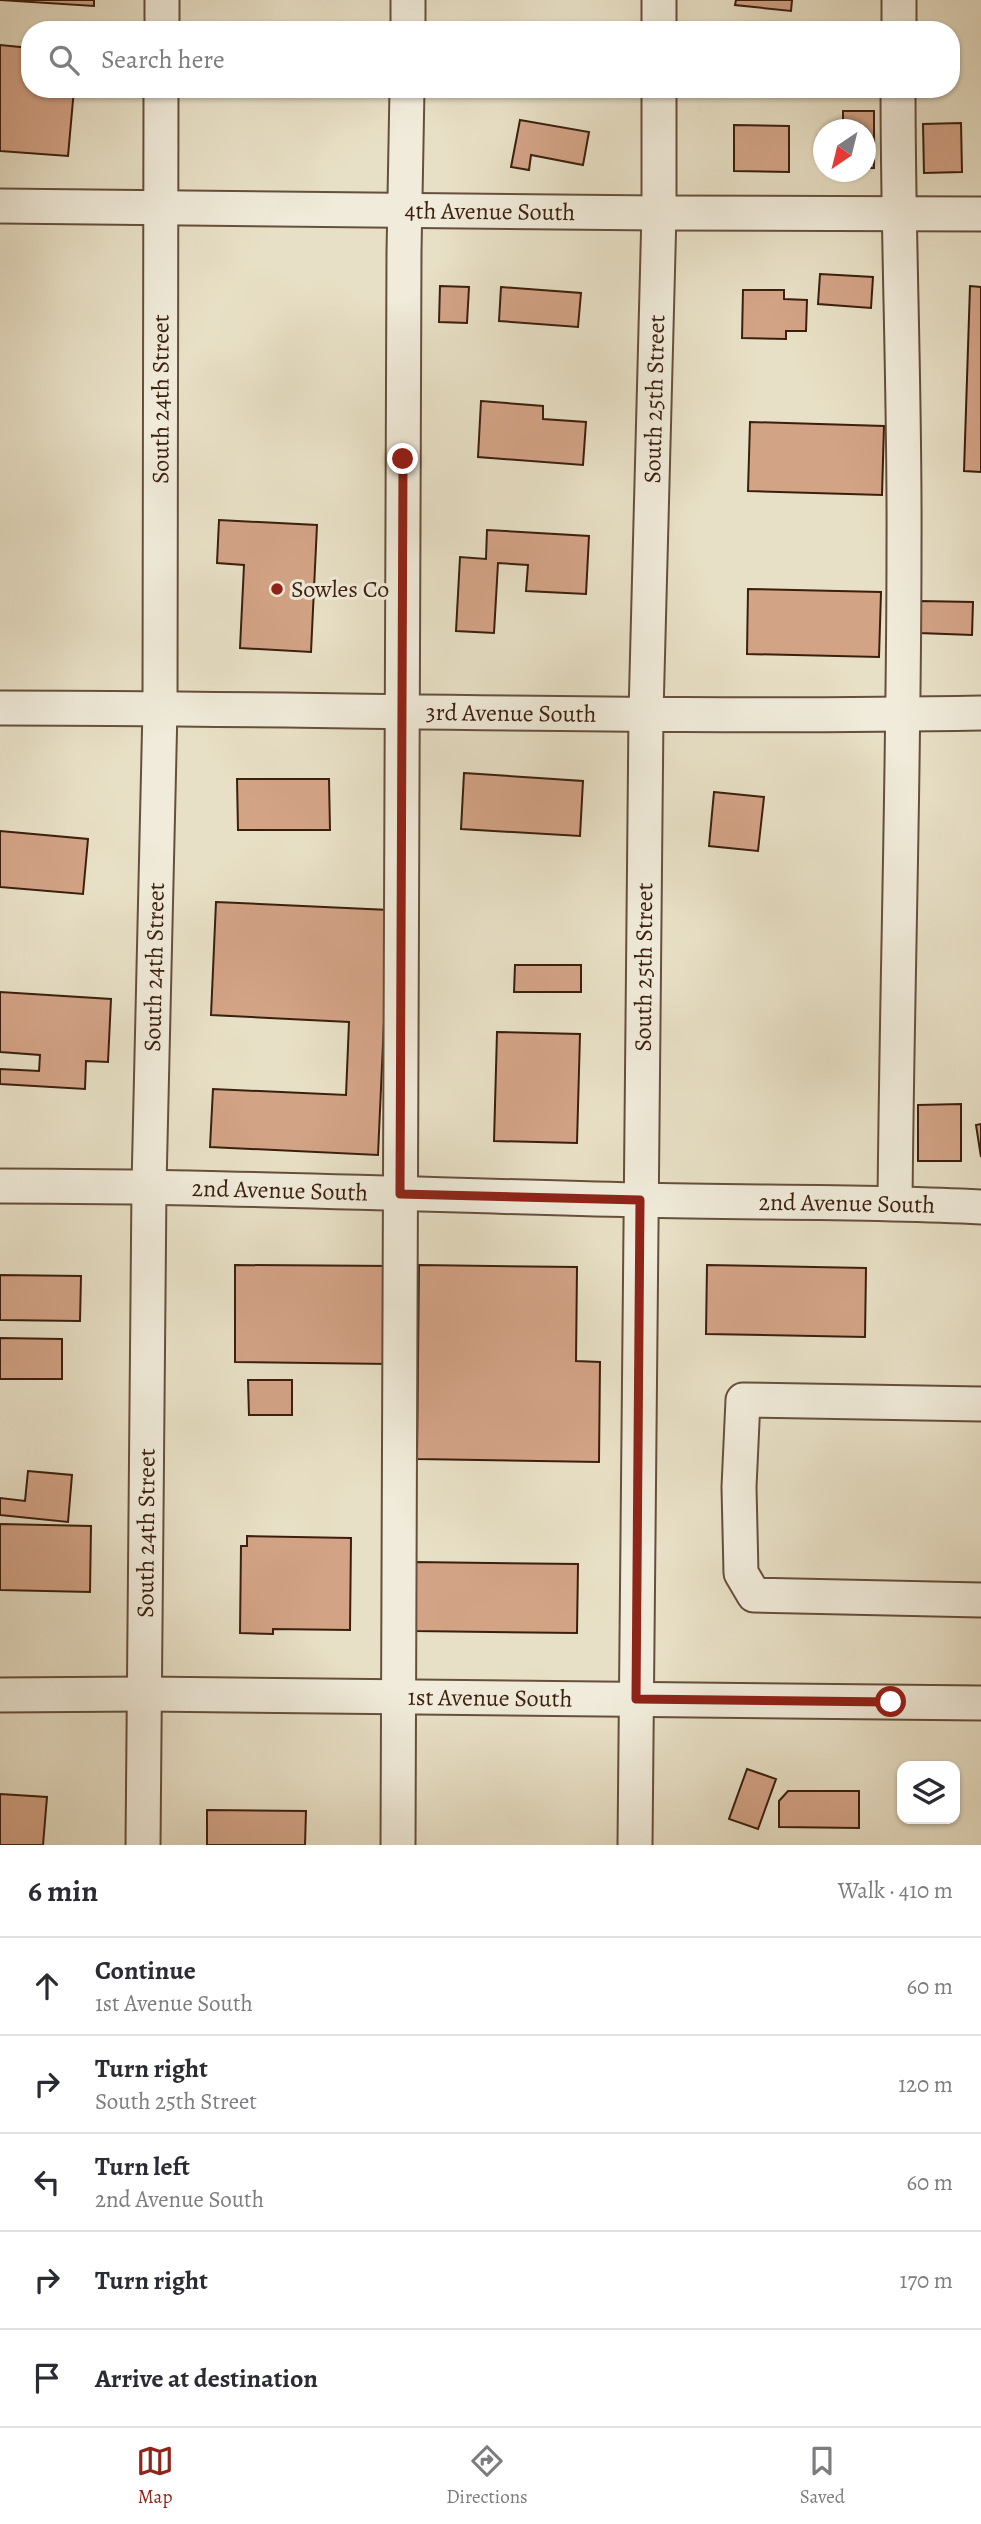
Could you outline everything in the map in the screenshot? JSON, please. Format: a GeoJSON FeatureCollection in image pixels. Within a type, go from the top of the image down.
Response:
{"type":"FeatureCollection","features":[{"type":"Feature","properties":{"kind":"street"},"geometry":{"type":"LineString","coordinates":[[162,0],[162,21]]}},
{"type":"Feature","properties":{"kind":"street"},"geometry":{"type":"LineString","coordinates":[[408,0],[408,21]]}},
{"type":"Feature","properties":{"kind":"street"},"geometry":{"type":"LineString","coordinates":[[659,21],[660,0]]}},
{"type":"Feature","properties":{"kind":"street"},"geometry":{"type":"LineString","coordinates":[[899,0],[899,21]]}},
{"type":"Feature","properties":{"kind":"street","name":"South 24th Street"},"geometry":{"type":"LineString","coordinates":[[144,1845],[149,1186],[160,708],[161,98]]}},
{"type":"Feature","properties":{"kind":"street"},"geometry":{"type":"LineString","coordinates":[[398,1845],[404,210],[407,98]]}},
{"type":"Feature","properties":{"kind":"street","name":"South 25th Street"},"geometry":{"type":"LineString","coordinates":[[635,1845],[646,714],[659,214],[659,98]]}},
{"type":"Feature","properties":{"kind":"street"},"geometry":{"type":"LineString","coordinates":[[895,1202],[904,544],[898,98]]}},
{"type":"Feature","properties":{"kind":"street","name":"4th Avenue South"},"geometry":{"type":"LineString","coordinates":[[0,206],[659,214],[981,214]]}},
{"type":"Feature","properties":{"kind":"street","name":"3rd Avenue South"},"geometry":{"type":"LineString","coordinates":[[0,708],[646,714],[981,713]]}},
{"type":"Feature","properties":{"kind":"street","name":"2nd Avenue South"},"geometry":{"type":"LineString","coordinates":[[0,1186],[149,1186],[640,1200],[895,1202],[981,1207]]}},
{"type":"Feature","properties":{"kind":"street"},"geometry":{"type":"LineString","coordinates":[[981,1404],[743,1401],[739,1487],[741,1573],[754,1595],[981,1600]]}},
{"type":"Feature","properties":{"kind":"street","name":"1st Avenue South"},"geometry":{"type":"LineString","coordinates":[[0,1695],[399,1696],[981,1703]]}},
{"type":"Feature","properties":{"kind":"building"},"geometry":{"type":"Polygon","coordinates":[[[0,0],[94,0],[94,6],[0,0]]]}},
{"type":"Feature","properties":{"kind":"building"},"geometry":{"type":"Polygon","coordinates":[[[736,0],[792,0],[791,11],[735,5],[736,0]]]}},
{"type":"Feature","properties":{"kind":"building"},"geometry":{"type":"Polygon","coordinates":[[[0,45],[21,47],[21,98],[73,98],[68,156],[0,151],[0,45]]]}},
{"type":"Feature","properties":{"kind":"building"},"geometry":{"type":"Polygon","coordinates":[[[843,111],[874,111],[874,119],[843,119],[843,111]]]}},
{"type":"Feature","properties":{"kind":"building"},"geometry":{"type":"Polygon","coordinates":[[[520,120],[589,132],[583,165],[531,155],[529,170],[511,167],[520,120]]]}},
{"type":"Feature","properties":{"kind":"building"},"geometry":{"type":"Polygon","coordinates":[[[961,123],[962,172],[924,173],[923,124],[961,123]]]}},
{"type":"Feature","properties":{"kind":"building"},"geometry":{"type":"Polygon","coordinates":[[[734,125],[789,126],[789,172],[734,171],[734,125]]]}},
{"type":"Feature","properties":{"kind":"building"},"geometry":{"type":"Polygon","coordinates":[[[820,274],[873,277],[871,308],[818,304],[820,274]]]}},
{"type":"Feature","properties":{"kind":"building"},"geometry":{"type":"Polygon","coordinates":[[[440,286],[469,287],[467,323],[439,322],[440,286]]]}},
{"type":"Feature","properties":{"kind":"building"},"geometry":{"type":"Polygon","coordinates":[[[970,286],[981,287],[981,472],[964,471],[970,286]]]}},
{"type":"Feature","properties":{"kind":"building"},"geometry":{"type":"Polygon","coordinates":[[[501,287],[581,293],[578,327],[499,321],[501,287]]]}},
{"type":"Feature","properties":{"kind":"building"},"geometry":{"type":"Polygon","coordinates":[[[743,290],[784,290],[784,299],[807,300],[806,331],[786,331],[786,339],[742,338],[743,290]]]}},
{"type":"Feature","properties":{"kind":"building"},"geometry":{"type":"Polygon","coordinates":[[[481,401],[543,406],[543,419],[586,422],[583,465],[478,457],[481,401]]]}},
{"type":"Feature","properties":{"kind":"building"},"geometry":{"type":"Polygon","coordinates":[[[750,422],[884,426],[882,495],[748,491],[750,422]]]}},
{"type":"Feature","properties":{"kind":"building"},"geometry":{"type":"Polygon","coordinates":[[[219,520],[317,525],[311,652],[240,648],[244,565],[217,563],[219,520]]]}},
{"type":"Feature","properties":{"kind":"building"},"geometry":{"type":"Polygon","coordinates":[[[487,530],[589,536],[586,594],[526,591],[528,565],[498,563],[494,633],[456,631],[460,557],[486,559],[487,530]]]}},
{"type":"Feature","properties":{"kind":"building"},"geometry":{"type":"Polygon","coordinates":[[[748,589],[881,592],[879,657],[747,654],[748,589]]]}},
{"type":"Feature","properties":{"kind":"building"},"geometry":{"type":"Polygon","coordinates":[[[920,601],[973,602],[972,635],[919,633],[920,601]]]}},
{"type":"Feature","properties":{"kind":"building"},"geometry":{"type":"Polygon","coordinates":[[[464,773],[583,781],[580,836],[461,829],[464,773]]]}},
{"type":"Feature","properties":{"kind":"building"},"geometry":{"type":"Polygon","coordinates":[[[237,779],[329,779],[330,830],[238,830],[237,779]]]}},
{"type":"Feature","properties":{"kind":"building"},"geometry":{"type":"Polygon","coordinates":[[[714,792],[764,797],[758,851],[709,846],[714,792]]]}},
{"type":"Feature","properties":{"kind":"building"},"geometry":{"type":"Polygon","coordinates":[[[0,831],[88,839],[83,894],[0,887],[0,831]]]}},
{"type":"Feature","properties":{"kind":"building"},"geometry":{"type":"Polygon","coordinates":[[[216,902],[389,910],[378,1155],[210,1147],[213,1089],[346,1095],[349,1022],[211,1015],[216,902]]]}},
{"type":"Feature","properties":{"kind":"building"},"geometry":{"type":"Polygon","coordinates":[[[515,965],[581,965],[581,992],[514,992],[515,965]]]}},
{"type":"Feature","properties":{"kind":"building"},"geometry":{"type":"Polygon","coordinates":[[[0,992],[111,999],[108,1062],[86,1061],[85,1089],[0,1084],[0,1069],[39,1071],[40,1055],[0,1052],[0,992]]]}},
{"type":"Feature","properties":{"kind":"building"},"geometry":{"type":"Polygon","coordinates":[[[497,1032],[580,1034],[577,1143],[494,1141],[497,1032]]]}},
{"type":"Feature","properties":{"kind":"building"},"geometry":{"type":"Polygon","coordinates":[[[961,1104],[961,1161],[918,1161],[918,1105],[961,1104]]]}},
{"type":"Feature","properties":{"kind":"building"},"geometry":{"type":"Polygon","coordinates":[[[981,1124],[981,1157],[976,1125],[981,1124]]]}},
{"type":"Feature","properties":{"kind":"building"},"geometry":{"type":"Polygon","coordinates":[[[235,1265],[393,1266],[391,1364],[235,1362],[235,1265]]]}},
{"type":"Feature","properties":{"kind":"building"},"geometry":{"type":"Polygon","coordinates":[[[419,1265],[577,1267],[576,1361],[600,1362],[599,1462],[417,1459],[419,1265]]]}},
{"type":"Feature","properties":{"kind":"building"},"geometry":{"type":"Polygon","coordinates":[[[707,1265],[866,1268],[865,1337],[706,1334],[707,1265]]]}},
{"type":"Feature","properties":{"kind":"building"},"geometry":{"type":"Polygon","coordinates":[[[0,1275],[81,1276],[80,1321],[0,1320],[0,1275]]]}},
{"type":"Feature","properties":{"kind":"building"},"geometry":{"type":"Polygon","coordinates":[[[0,1338],[62,1339],[62,1379],[0,1379],[0,1338]]]}},
{"type":"Feature","properties":{"kind":"building"},"geometry":{"type":"Polygon","coordinates":[[[248,1380],[292,1380],[292,1415],[249,1415],[248,1380]]]}},
{"type":"Feature","properties":{"kind":"building"},"geometry":{"type":"Polygon","coordinates":[[[28,1471],[72,1475],[68,1522],[0,1515],[0,1498],[25,1501],[28,1471]]]}},
{"type":"Feature","properties":{"kind":"building"},"geometry":{"type":"Polygon","coordinates":[[[0,1524],[91,1526],[90,1592],[0,1590],[0,1524]]]}},
{"type":"Feature","properties":{"kind":"building"},"geometry":{"type":"Polygon","coordinates":[[[247,1536],[351,1538],[350,1630],[273,1629],[273,1634],[240,1633],[241,1546],[247,1546],[247,1536]]]}},
{"type":"Feature","properties":{"kind":"building"},"geometry":{"type":"Polygon","coordinates":[[[414,1562],[578,1564],[577,1633],[414,1631],[414,1562]]]}},
{"type":"Feature","properties":{"kind":"building"},"geometry":{"type":"Polygon","coordinates":[[[747,1769],[776,1779],[758,1829],[729,1819],[747,1769]]]}},
{"type":"Feature","properties":{"kind":"building"},"geometry":{"type":"Polygon","coordinates":[[[788,1791],[859,1791],[859,1828],[779,1827],[779,1801],[788,1791]]]}},
{"type":"Feature","properties":{"kind":"building"},"geometry":{"type":"Polygon","coordinates":[[[0,1794],[47,1797],[43,1845],[0,1845],[0,1794]]]}},
{"type":"Feature","properties":{"kind":"building"},"geometry":{"type":"Polygon","coordinates":[[[207,1810],[306,1811],[305,1845],[207,1845],[207,1810]]]}},
{"type":"Feature","properties":{"kind":"place","name":"Sowles Co"},"geometry":{"type":"Point","coordinates":[277,589]}},
{"type":"Feature","properties":{"kind":"route"},"geometry":{"type":"LineString","coordinates":[[403,459],[400,1194],[640,1200],[636,1699],[891,1702]]}}]}
